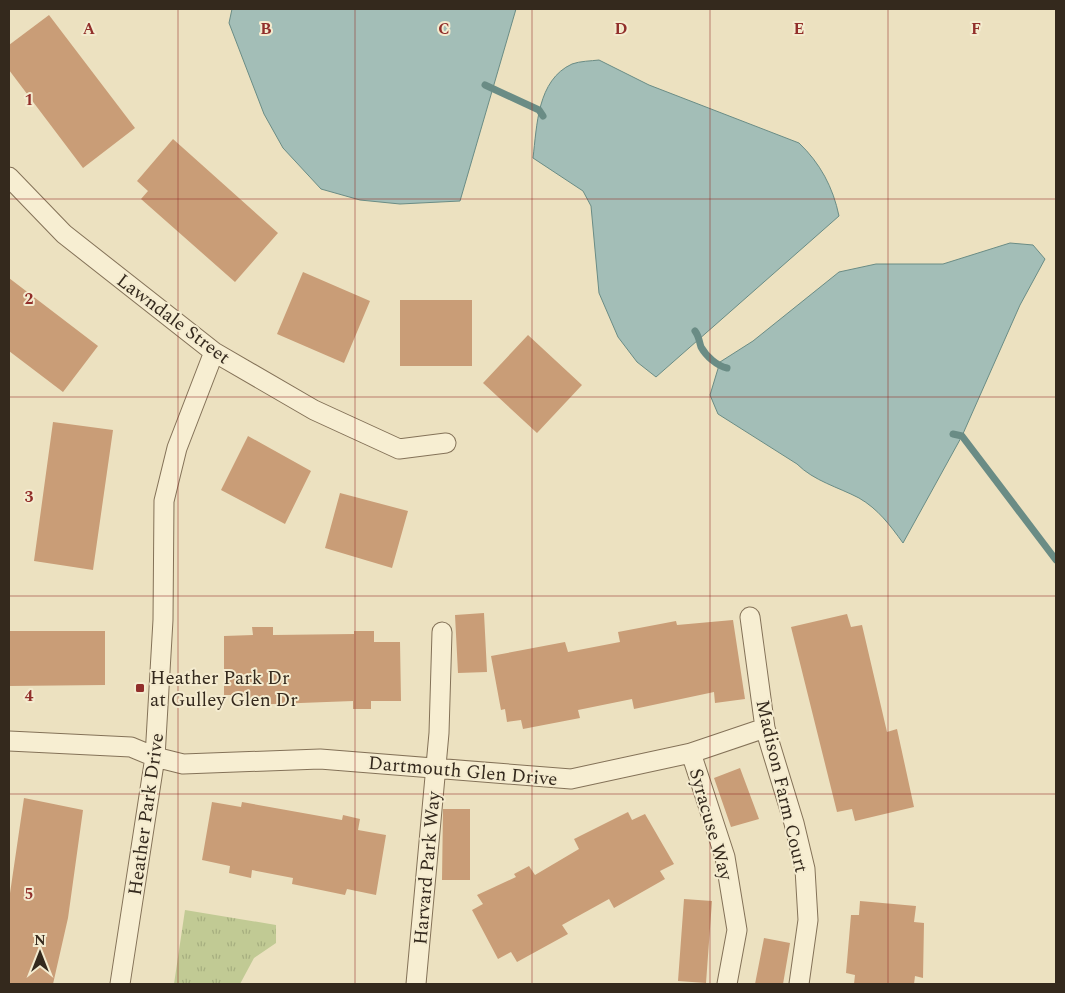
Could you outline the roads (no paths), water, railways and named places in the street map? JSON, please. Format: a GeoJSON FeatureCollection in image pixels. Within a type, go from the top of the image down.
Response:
{"type":"FeatureCollection","features":[{"type":"Feature","properties":{"kind":"street","name":"Lawndale Street"},"geometry":{"type":"LineString","coordinates":[[9,177],[64,234],[214,352],[314,410],[400,449],[446,443]]}},
{"type":"Feature","properties":{"kind":"street","name":"Heather Park Drive"},"geometry":{"type":"LineString","coordinates":[[120,984],[155,757],[163,620],[164,501],[177,448],[214,352]]}},
{"type":"Feature","properties":{"kind":"street","name":"Madison Farm Court"},"geometry":{"type":"LineString","coordinates":[[750,617],[766,728],[794,823],[805,869],[808,920],[799,984]]}},
{"type":"Feature","properties":{"kind":"street","name":"Harvard Park Way"},"geometry":{"type":"LineString","coordinates":[[416,984],[434,768],[439,733],[442,632]]}},
{"type":"Feature","properties":{"kind":"street","name":"Dartmouth Glen Drive"},"geometry":{"type":"LineString","coordinates":[[9,741],[131,747],[155,757],[183,764],[320,758],[571,779],[691,753],[766,728]]}},
{"type":"Feature","properties":{"kind":"street","name":"Syracuse Way"},"geometry":{"type":"LineString","coordinates":[[691,753],[725,858],[736,921],[737,930],[727,984]]}},
{"type":"Feature","properties":{"kind":"water"},"geometry":{"type":"Polygon","coordinates":[[[232,9],[516,9],[460,201],[400,204],[360,200],[321,189],[283,148],[264,114],[229,23],[232,9]]]}},
{"type":"Feature","properties":{"kind":"water"},"geometry":{"type":"Polygon","coordinates":[[[599,60],[649,85],[799,143],[825,176],[839,216],[656,377],[637,362],[618,337],[599,293],[591,206],[583,191],[533,158],[541,105],[545,92],[552,81],[560,71],[572,64],[599,60]]]}},
{"type":"Feature","properties":{"kind":"water"},"geometry":{"type":"Polygon","coordinates":[[[1010,243],[1033,245],[1045,259],[1020,305],[962,436],[903,543],[883,518],[866,502],[811,475],[797,464],[718,414],[710,395],[720,362],[753,341],[839,272],[876,264],[943,264],[1010,243]]]}},
{"type":"Feature","properties":{"kind":"waterway"},"geometry":{"type":"LineString","coordinates":[[485,85],[539,110],[543,116]]}},
{"type":"Feature","properties":{"kind":"waterway"},"geometry":{"type":"LineString","coordinates":[[695,331],[706,354],[716,363],[727,368]]}},
{"type":"Feature","properties":{"kind":"waterway"},"geometry":{"type":"LineString","coordinates":[[953,434],[962,436],[1056,560]]}},
{"type":"Feature","properties":{"kind":"place","name":"Heather Park Dr at Gulley Glen Dr"},"geometry":{"type":"Point","coordinates":[140,688]}}]}
